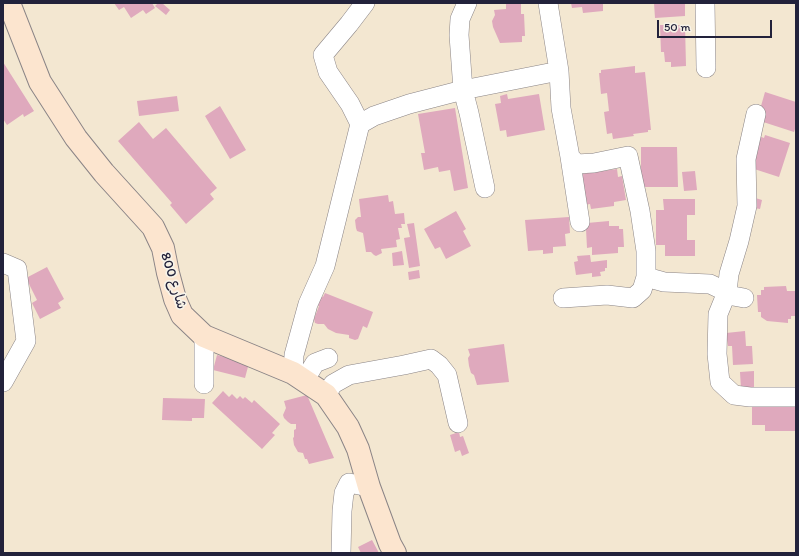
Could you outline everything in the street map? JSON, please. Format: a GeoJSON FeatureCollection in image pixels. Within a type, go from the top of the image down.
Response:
{"type":"FeatureCollection","features":[{"type":"Feature","properties":{"kind":"main road","name":"شارع 800"},"geometry":{"type":"LineString","coordinates":[[9,3],[40,82],[76,138],[104,173],[153,227],[163,248],[175,299],[182,315],[204,336],[299,377],[326,395],[348,427],[358,450],[369,487],[390,544],[395,553]]}},
{"type":"Feature","properties":{"kind":"street"},"geometry":{"type":"LineString","coordinates":[[328,358],[315,364],[299,377],[294,355],[308,304],[325,266],[360,124],[350,104],[328,72],[323,55],[365,3]]}},
{"type":"Feature","properties":{"kind":"street"},"geometry":{"type":"LineString","coordinates":[[467,3],[460,20],[459,35],[462,90],[469,113],[485,188]]}},
{"type":"Feature","properties":{"kind":"street"},"geometry":{"type":"LineString","coordinates":[[548,3],[559,71],[561,108],[580,222]]}},
{"type":"Feature","properties":{"kind":"street"},"geometry":{"type":"LineString","coordinates":[[705,3],[706,68]]}},
{"type":"Feature","properties":{"kind":"street"},"geometry":{"type":"LineString","coordinates":[[360,124],[374,116],[409,104],[462,90],[559,71]]}},
{"type":"Feature","properties":{"kind":"street"},"geometry":{"type":"LineString","coordinates":[[736,295],[729,274],[739,241],[747,206],[746,160],[756,114]]}},
{"type":"Feature","properties":{"kind":"street"},"geometry":{"type":"LineString","coordinates":[[563,298],[607,295],[633,298],[642,290],[646,278],[646,251],[640,211],[628,156],[594,163],[577,164],[570,157]]}},
{"type":"Feature","properties":{"kind":"street"},"geometry":{"type":"LineString","coordinates":[[3,263],[17,269],[26,341],[3,382]]}},
{"type":"Feature","properties":{"kind":"street"},"geometry":{"type":"LineString","coordinates":[[646,278],[664,282],[710,284],[736,295]]}},
{"type":"Feature","properties":{"kind":"street"},"geometry":{"type":"LineString","coordinates":[[736,295],[718,314],[717,354],[720,382],[734,395],[750,397],[796,397]]}},
{"type":"Feature","properties":{"kind":"street"},"geometry":{"type":"LineString","coordinates":[[204,336],[204,384]]}},
{"type":"Feature","properties":{"kind":"street"},"geometry":{"type":"LineString","coordinates":[[326,395],[333,384],[349,375],[431,359],[439,365],[447,375],[458,422]]}},
{"type":"Feature","properties":{"kind":"street"},"geometry":{"type":"LineString","coordinates":[[341,553],[344,493],[349,482],[369,487]]}},
{"type":"Feature","properties":{"kind":"building"},"geometry":{"type":"Polygon","coordinates":[[[114,3],[152,3],[155,8],[146,14],[143,10],[131,18],[124,7],[119,10],[114,3]]]}},
{"type":"Feature","properties":{"kind":"building"},"geometry":{"type":"Polygon","coordinates":[[[158,3],[162,3],[170,10],[166,15],[155,6],[158,3]]]}},
{"type":"Feature","properties":{"kind":"building"},"geometry":{"type":"Polygon","coordinates":[[[506,3],[521,3],[521,14],[524,14],[525,36],[522,36],[522,42],[500,43],[493,27],[492,21],[495,15],[494,10],[506,9],[506,3]]]}},
{"type":"Feature","properties":{"kind":"building"},"geometry":{"type":"Polygon","coordinates":[[[571,3],[603,3],[603,11],[583,13],[582,7],[572,8],[571,3]]]}},
{"type":"Feature","properties":{"kind":"building"},"geometry":{"type":"Polygon","coordinates":[[[654,3],[685,3],[685,16],[655,18],[654,3]]]}},
{"type":"Feature","properties":{"kind":"building"},"geometry":{"type":"Polygon","coordinates":[[[660,25],[685,25],[686,66],[671,67],[671,62],[665,62],[664,52],[661,52],[660,25]]]}},
{"type":"Feature","properties":{"kind":"building"},"geometry":{"type":"Polygon","coordinates":[[[3,62],[34,111],[24,117],[23,114],[7,125],[3,119],[3,62]]]}},
{"type":"Feature","properties":{"kind":"building"},"geometry":{"type":"Polygon","coordinates":[[[635,66],[635,73],[645,72],[651,130],[648,130],[648,132],[633,134],[634,136],[613,139],[612,133],[607,134],[604,112],[609,111],[607,93],[601,94],[599,73],[601,73],[601,70],[635,66]]]}},
{"type":"Feature","properties":{"kind":"building"},"geometry":{"type":"Polygon","coordinates":[[[765,92],[796,102],[796,126],[794,132],[757,120],[765,92]]]}},
{"type":"Feature","properties":{"kind":"building"},"geometry":{"type":"Polygon","coordinates":[[[507,94],[508,99],[539,94],[545,130],[507,137],[506,130],[500,131],[495,104],[501,103],[500,96],[507,94]]]}},
{"type":"Feature","properties":{"kind":"building"},"geometry":{"type":"Polygon","coordinates":[[[177,96],[179,111],[139,116],[137,101],[177,96]]]}},
{"type":"Feature","properties":{"kind":"building"},"geometry":{"type":"Polygon","coordinates":[[[220,106],[246,150],[230,159],[205,116],[220,106]]]}},
{"type":"Feature","properties":{"kind":"building"},"geometry":{"type":"Polygon","coordinates":[[[455,108],[468,188],[454,191],[450,170],[439,172],[438,167],[424,170],[421,153],[425,153],[418,114],[455,108]]]}},
{"type":"Feature","properties":{"kind":"building"},"geometry":{"type":"Polygon","coordinates":[[[139,122],[153,139],[166,128],[217,188],[210,194],[214,199],[186,224],[170,205],[172,203],[118,141],[139,122]]]}},
{"type":"Feature","properties":{"kind":"building"},"geometry":{"type":"Polygon","coordinates":[[[765,135],[790,143],[779,177],[748,167],[759,136],[764,138],[765,135]]]}},
{"type":"Feature","properties":{"kind":"building"},"geometry":{"type":"Polygon","coordinates":[[[641,147],[677,147],[678,187],[641,187],[641,147]]]}},
{"type":"Feature","properties":{"kind":"building"},"geometry":{"type":"Polygon","coordinates":[[[617,169],[618,177],[622,176],[626,200],[614,202],[614,206],[591,209],[590,204],[585,205],[580,174],[617,169]]]}},
{"type":"Feature","properties":{"kind":"building"},"geometry":{"type":"Polygon","coordinates":[[[695,171],[697,190],[684,191],[682,172],[695,171]]]}},
{"type":"Feature","properties":{"kind":"building"},"geometry":{"type":"Polygon","coordinates":[[[388,195],[389,202],[393,201],[395,214],[404,213],[405,224],[401,224],[402,228],[398,228],[400,239],[396,240],[397,247],[381,249],[382,253],[376,256],[371,252],[366,252],[363,233],[357,231],[356,228],[355,220],[358,217],[361,217],[359,199],[388,195]]]}},
{"type":"Feature","properties":{"kind":"building"},"geometry":{"type":"Polygon","coordinates":[[[752,197],[762,200],[760,209],[749,207],[752,197]]]}},
{"type":"Feature","properties":{"kind":"building"},"geometry":{"type":"Polygon","coordinates":[[[663,199],[695,199],[695,215],[687,215],[687,240],[695,240],[695,256],[665,256],[665,245],[656,245],[656,210],[664,210],[663,199]]]}},
{"type":"Feature","properties":{"kind":"building"},"geometry":{"type":"Polygon","coordinates":[[[456,211],[466,229],[463,231],[471,246],[446,259],[440,247],[435,249],[424,229],[456,211]]]}},
{"type":"Feature","properties":{"kind":"building"},"geometry":{"type":"Polygon","coordinates":[[[569,217],[570,233],[565,234],[566,246],[553,247],[553,253],[543,254],[543,250],[528,251],[525,220],[569,217]]]}},
{"type":"Feature","properties":{"kind":"building"},"geometry":{"type":"Polygon","coordinates":[[[609,221],[609,226],[619,226],[619,229],[623,229],[624,247],[618,247],[618,253],[592,255],[592,247],[587,248],[587,223],[609,221]]]}},
{"type":"Feature","properties":{"kind":"building"},"geometry":{"type":"Polygon","coordinates":[[[414,223],[420,266],[409,268],[404,238],[410,237],[407,224],[414,223]]]}},
{"type":"Feature","properties":{"kind":"building"},"geometry":{"type":"Polygon","coordinates":[[[402,251],[404,265],[393,266],[392,253],[402,251]]]}},
{"type":"Feature","properties":{"kind":"building"},"geometry":{"type":"Polygon","coordinates":[[[590,255],[591,262],[607,260],[607,268],[605,268],[605,271],[600,272],[601,276],[592,277],[592,273],[576,275],[574,262],[578,261],[577,256],[590,255]]]}},
{"type":"Feature","properties":{"kind":"building"},"geometry":{"type":"Polygon","coordinates":[[[47,267],[64,299],[58,303],[61,308],[40,319],[32,303],[37,300],[26,278],[47,267]]]}},
{"type":"Feature","properties":{"kind":"building"},"geometry":{"type":"Polygon","coordinates":[[[419,270],[420,278],[409,280],[408,272],[419,270]]]}},
{"type":"Feature","properties":{"kind":"building"},"geometry":{"type":"Polygon","coordinates":[[[786,286],[787,291],[796,291],[796,316],[791,316],[791,319],[788,319],[788,323],[767,321],[761,317],[761,312],[758,312],[757,295],[761,295],[761,290],[764,290],[764,287],[786,286]]]}},
{"type":"Feature","properties":{"kind":"building"},"geometry":{"type":"Polygon","coordinates":[[[325,293],[373,312],[367,328],[363,326],[358,339],[355,340],[349,338],[349,335],[336,333],[328,329],[324,324],[315,323],[314,319],[319,306],[316,305],[320,295],[323,297],[325,293]]]}},
{"type":"Feature","properties":{"kind":"building"},"geometry":{"type":"Polygon","coordinates":[[[745,331],[746,346],[752,346],[753,364],[733,365],[732,346],[728,346],[726,333],[745,331]]]}},
{"type":"Feature","properties":{"kind":"building"},"geometry":{"type":"Polygon","coordinates":[[[504,344],[509,382],[477,385],[469,366],[468,358],[470,355],[468,349],[504,344]]]}},
{"type":"Feature","properties":{"kind":"building"},"geometry":{"type":"Polygon","coordinates":[[[217,355],[249,363],[245,378],[213,370],[217,355]]]}},
{"type":"Feature","properties":{"kind":"building"},"geometry":{"type":"Polygon","coordinates":[[[754,371],[754,388],[741,389],[740,372],[754,371]]]}},
{"type":"Feature","properties":{"kind":"building"},"geometry":{"type":"Polygon","coordinates":[[[223,391],[229,397],[232,394],[237,399],[240,396],[243,399],[245,397],[252,403],[254,400],[280,424],[272,433],[275,435],[262,449],[212,403],[223,391]]]}},
{"type":"Feature","properties":{"kind":"building"},"geometry":{"type":"Polygon","coordinates":[[[307,395],[334,458],[309,464],[303,453],[298,452],[294,445],[293,438],[296,424],[291,424],[288,422],[283,415],[286,408],[284,401],[307,395]]]}},
{"type":"Feature","properties":{"kind":"building"},"geometry":{"type":"Polygon","coordinates":[[[163,398],[205,399],[204,418],[192,418],[192,421],[162,420],[163,398]]]}},
{"type":"Feature","properties":{"kind":"building"},"geometry":{"type":"Polygon","coordinates":[[[796,403],[796,431],[765,431],[765,425],[752,425],[752,407],[796,403]]]}},
{"type":"Feature","properties":{"kind":"building"},"geometry":{"type":"Polygon","coordinates":[[[459,432],[460,437],[463,436],[469,453],[462,456],[460,450],[455,452],[450,435],[459,432]]]}},
{"type":"Feature","properties":{"kind":"building"},"geometry":{"type":"Polygon","coordinates":[[[372,540],[379,553],[361,553],[358,547],[372,540]]]}}]}
